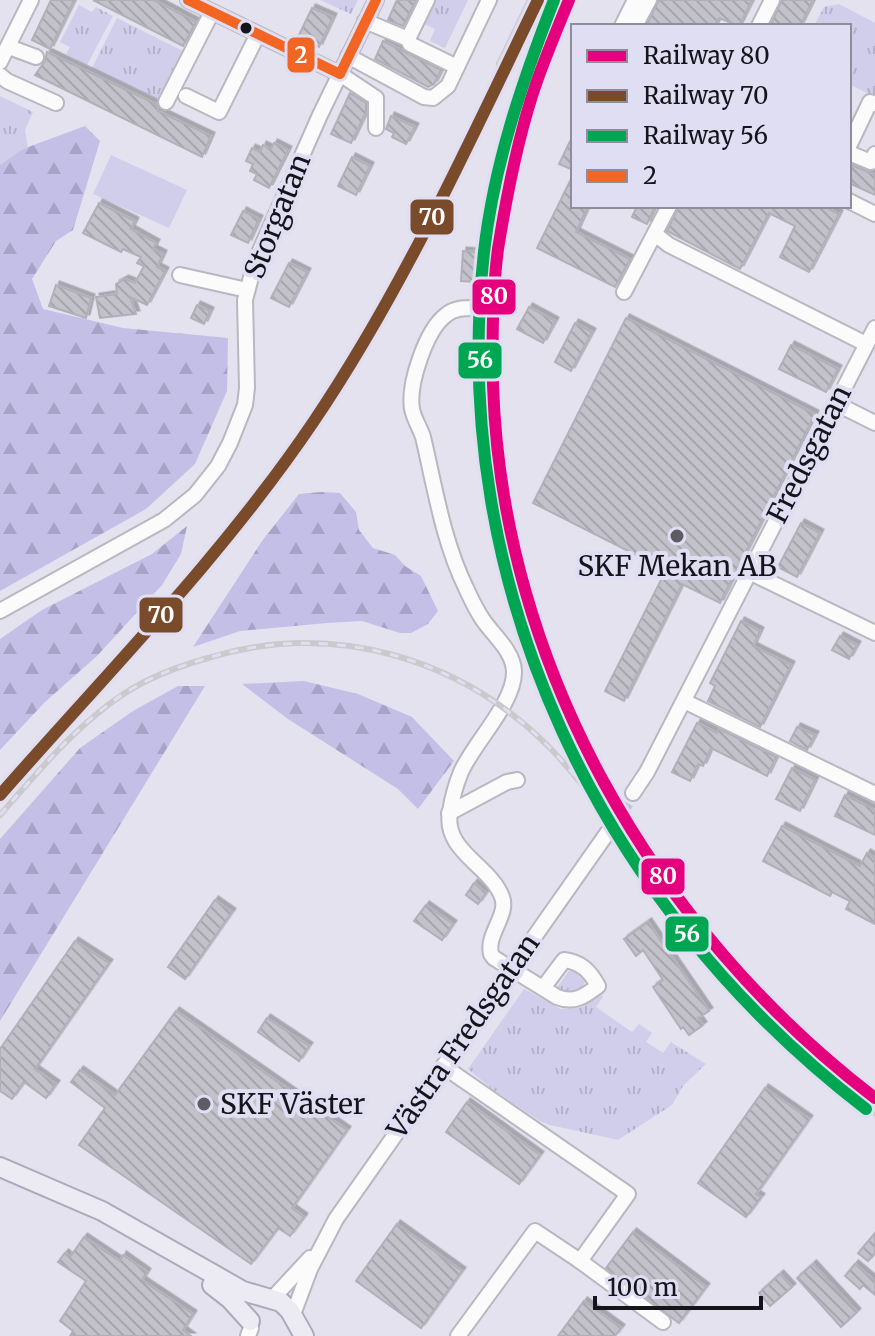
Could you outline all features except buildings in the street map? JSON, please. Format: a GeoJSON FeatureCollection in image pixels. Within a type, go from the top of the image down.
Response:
{"type":"FeatureCollection","features":[{"type":"Feature","properties":{"kind":"main road"},"geometry":{"type":"LineString","coordinates":[[0,1167],[102,1211],[243,1291],[286,1306],[291,1324],[304,1336]]}},
{"type":"Feature","properties":{"kind":"main road"},"geometry":{"type":"LineString","coordinates":[[183,1259],[235,1304],[251,1330]]}},
{"type":"Feature","properties":{"kind":"main road"},"geometry":{"type":"LineString","coordinates":[[251,1330],[251,1311],[270,1300]]}},
{"type":"Feature","properties":{"kind":"street"},"geometry":{"type":"LineString","coordinates":[[0,62],[31,0]]}},
{"type":"Feature","properties":{"kind":"street","name":"Storgatan"},"geometry":{"type":"LineString","coordinates":[[0,611],[164,520],[195,495],[212,474],[230,443],[245,405],[247,364],[244,317],[255,262],[376,0]]}},
{"type":"Feature","properties":{"kind":"street"},"geometry":{"type":"LineString","coordinates":[[408,39],[427,0]]}},
{"type":"Feature","properties":{"kind":"street"},"geometry":{"type":"LineString","coordinates":[[348,56],[412,91],[433,98],[448,86],[489,0]]}},
{"type":"Feature","properties":{"kind":"street"},"geometry":{"type":"LineString","coordinates":[[623,24],[635,0]]}},
{"type":"Feature","properties":{"kind":"street"},"geometry":{"type":"LineString","coordinates":[[636,24],[649,0]]}},
{"type":"Feature","properties":{"kind":"street"},"geometry":{"type":"LineString","coordinates":[[760,24],[772,0]]}},
{"type":"Feature","properties":{"kind":"street"},"geometry":{"type":"LineString","coordinates":[[192,1],[340,74],[376,98],[376,128]]}},
{"type":"Feature","properties":{"kind":"street"},"geometry":{"type":"LineString","coordinates":[[166,102],[212,12]]}},
{"type":"Feature","properties":{"kind":"street"},"geometry":{"type":"LineString","coordinates":[[365,21],[408,39],[410,44],[457,67]]}},
{"type":"Feature","properties":{"kind":"street"},"geometry":{"type":"LineString","coordinates":[[186,96],[219,112],[258,34]]}},
{"type":"Feature","properties":{"kind":"street"},"geometry":{"type":"LineString","coordinates":[[9,47],[36,57]]}},
{"type":"Feature","properties":{"kind":"street"},"geometry":{"type":"LineString","coordinates":[[0,75],[56,103]]}},
{"type":"Feature","properties":{"kind":"street"},"geometry":{"type":"LineString","coordinates":[[854,122],[870,102],[875,104]]}},
{"type":"Feature","properties":{"kind":"street"},"geometry":{"type":"LineString","coordinates":[[851,154],[871,162],[875,154]]}},
{"type":"Feature","properties":{"kind":"street"},"geometry":{"type":"LineString","coordinates":[[851,202],[875,214]]}},
{"type":"Feature","properties":{"kind":"street"},"geometry":{"type":"LineString","coordinates":[[624,292],[668,208]]}},
{"type":"Feature","properties":{"kind":"street"},"geometry":{"type":"LineString","coordinates":[[656,235],[669,245],[866,344]]}},
{"type":"Feature","properties":{"kind":"street"},"geometry":{"type":"LineString","coordinates":[[180,275],[247,290]]}},
{"type":"Feature","properties":{"kind":"street"},"geometry":{"type":"LineString","coordinates":[[474,308],[458,308],[437,323],[421,356],[413,387],[412,410],[422,435],[448,548],[473,604],[511,658],[514,669],[513,686],[462,770],[449,813],[449,826],[453,838],[501,895],[503,905],[490,938],[494,958],[543,988]]}},
{"type":"Feature","properties":{"kind":"street","name":"Fredsgatan"},"geometry":{"type":"LineString","coordinates":[[633,793],[684,701],[875,328]]}},
{"type":"Feature","properties":{"kind":"street"},"geometry":{"type":"LineString","coordinates":[[835,403],[875,423]]}},
{"type":"Feature","properties":{"kind":"street"},"geometry":{"type":"LineString","coordinates":[[749,572],[875,633]]}},
{"type":"Feature","properties":{"kind":"street"},"geometry":{"type":"LineString","coordinates":[[684,701],[875,794]]}},
{"type":"Feature","properties":{"kind":"street"},"geometry":{"type":"LineString","coordinates":[[449,813],[507,782],[517,780]]}},
{"type":"Feature","properties":{"kind":"street","name":"Västra Fredsgatan"},"geometry":{"type":"LineString","coordinates":[[291,1324],[310,1269],[323,1243],[377,1159],[608,832]]}},
{"type":"Feature","properties":{"kind":"street"},"geometry":{"type":"LineString","coordinates":[[443,1066],[628,1194],[580,1261]]}},
{"type":"Feature","properties":{"kind":"street"},"geometry":{"type":"LineString","coordinates":[[458,1336],[535,1231],[663,1322]]}},
{"type":"Feature","properties":{"kind":"street","name":"Västra Fredsgatan"},"geometry":{"type":"LineString","coordinates":[[270,1300],[323,1243]]}},
{"type":"Feature","properties":{"kind":"green space"},"geometry":{"type":"Polygon","coordinates":[[[320,0],[358,0],[351,14],[320,0]]]}},
{"type":"Feature","properties":{"kind":"green space"},"geometry":{"type":"Polygon","coordinates":[[[429,0],[468,0],[445,48],[430,41],[435,29],[419,22],[429,0]]]}},
{"type":"Feature","properties":{"kind":"green space"},"geometry":{"type":"Polygon","coordinates":[[[839,4],[875,23],[875,97],[851,85],[851,24],[815,24],[824,7],[839,4]]]}},
{"type":"Feature","properties":{"kind":"green space"},"geometry":{"type":"Polygon","coordinates":[[[79,5],[92,12],[96,7],[113,16],[87,65],[66,54],[70,47],[60,42],[79,5]]]}},
{"type":"Feature","properties":{"kind":"green space"},"geometry":{"type":"Polygon","coordinates":[[[117,18],[185,52],[161,100],[92,68],[117,18]]]}},
{"type":"Feature","properties":{"kind":"green space"},"geometry":{"type":"Polygon","coordinates":[[[0,96],[33,112],[25,130],[28,147],[0,165],[0,96]]]}},
{"type":"Feature","properties":{"kind":"green space"},"geometry":{"type":"Polygon","coordinates":[[[85,126],[100,141],[73,230],[56,241],[32,279],[43,309],[123,328],[228,338],[227,391],[195,464],[146,509],[0,591],[0,165],[23,149],[85,126]]]}},
{"type":"Feature","properties":{"kind":"green space"},"geometry":{"type":"Polygon","coordinates":[[[111,155],[187,190],[169,228],[93,194],[111,155]]]}},
{"type":"Feature","properties":{"kind":"green space"},"geometry":{"type":"Polygon","coordinates":[[[340,493],[356,512],[359,530],[373,548],[395,555],[421,576],[438,611],[428,624],[411,633],[400,633],[362,621],[240,631],[193,647],[262,541],[299,494],[340,493]]]}},
{"type":"Feature","properties":{"kind":"green space"},"geometry":{"type":"Polygon","coordinates":[[[187,526],[181,554],[162,585],[97,656],[45,702],[0,750],[0,639],[42,610],[152,554],[187,526]]]}},
{"type":"Feature","properties":{"kind":"green space"},"geometry":{"type":"Polygon","coordinates":[[[304,681],[358,694],[412,717],[454,761],[418,809],[398,789],[288,719],[242,684],[304,681]]]}},
{"type":"Feature","properties":{"kind":"green space"},"geometry":{"type":"Polygon","coordinates":[[[178,686],[205,686],[0,1021],[0,839],[80,748],[133,711],[178,686]]]}},
{"type":"Feature","properties":{"kind":"green space"},"geometry":{"type":"Polygon","coordinates":[[[573,970],[585,981],[581,992],[575,996],[554,992],[569,971],[573,970]]]}},
{"type":"Feature","properties":{"kind":"green space"},"geometry":{"type":"Polygon","coordinates":[[[524,989],[561,1009],[582,1007],[602,995],[596,1007],[632,1032],[639,1024],[652,1033],[646,1042],[663,1053],[671,1042],[706,1064],[683,1086],[672,1105],[618,1140],[540,1121],[468,1069],[524,989]]]}},
{"type":"Feature","properties":{"kind":"tunnel"},"geometry":{"type":"LineString","coordinates":[[608,832],[633,793]]}},
{"type":"Feature","properties":{"kind":"railway"},"geometry":{"type":"LineString","coordinates":[[499,64],[530,0]]}},
{"type":"Feature","properties":{"kind":"railway"},"geometry":{"type":"LineString","coordinates":[[0,815],[58,750],[90,720],[125,693],[165,672],[255,647],[301,643],[347,646],[392,655],[436,670],[477,691],[516,717],[551,749],[599,807],[671,908],[741,992],[791,1044],[875,1113]]}},
{"type":"Feature","properties":{"kind":"rail line","name":"70"},"geometry":{"type":"LineString","coordinates":[[0,795],[203,566],[279,471],[314,421],[406,267],[538,0]]}},
{"type":"Feature","properties":{"kind":"rail line","name":"56"},"geometry":{"type":"LineString","coordinates":[[554,0],[502,155],[484,252],[479,377],[491,499],[519,617],[562,730],[619,837],[689,937],[772,1028],[866,1109]]}},
{"type":"Feature","properties":{"kind":"rail line","name":"80"},"geometry":{"type":"LineString","coordinates":[[569,0],[524,122],[505,207],[495,283],[493,385],[503,489],[525,591],[560,690],[604,784],[659,872],[723,955],[796,1030],[875,1098]]}},
{"type":"Feature","properties":{"kind":"transit line","name":"2"},"geometry":{"type":"LineString","coordinates":[[188,0],[340,74],[376,0]]}},
{"type":"Feature","properties":{"kind":"place","name":"SKF Mekan AB"},"geometry":{"type":"Point","coordinates":[677,536]}},
{"type":"Feature","properties":{"kind":"place","name":"SKF Väster"},"geometry":{"type":"Point","coordinates":[204,1104]}}]}
